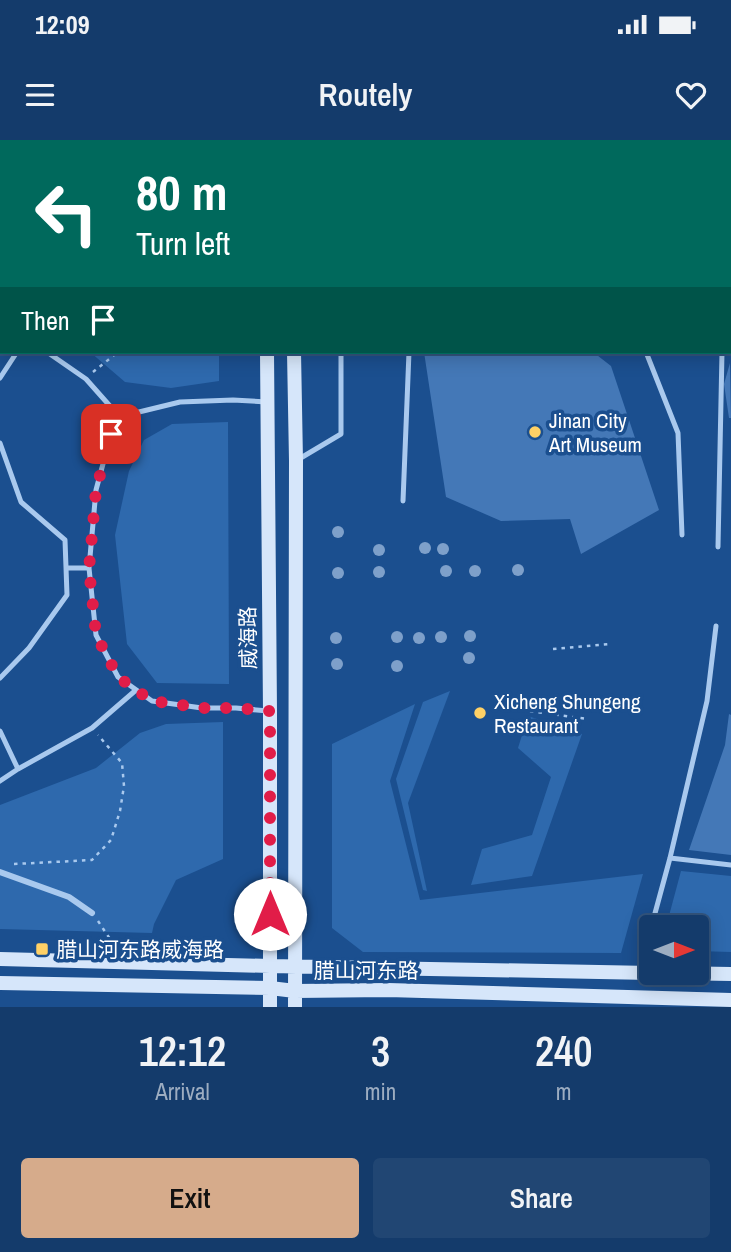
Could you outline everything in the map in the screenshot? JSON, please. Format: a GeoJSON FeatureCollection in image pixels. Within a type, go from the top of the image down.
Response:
{"type":"FeatureCollection","features":[{"type":"Feature","properties":{"kind":"main road","name":"威海路"},"geometry":{"type":"LineString","coordinates":[[267,354],[270,1007]]}},
{"type":"Feature","properties":{"kind":"main road"},"geometry":{"type":"LineString","coordinates":[[295,354],[295,1007]]}},
{"type":"Feature","properties":{"kind":"main road","name":"腊山河东路"},"geometry":{"type":"LineString","coordinates":[[0,959],[639,973]]}},
{"type":"Feature","properties":{"kind":"main road"},"geometry":{"type":"LineString","coordinates":[[709,974],[731,974]]}},
{"type":"Feature","properties":{"kind":"main road","name":"腊山河东路"},"geometry":{"type":"LineString","coordinates":[[0,983],[731,1000]]}},
{"type":"Feature","properties":{"kind":"street"},"geometry":{"type":"LineString","coordinates":[[0,872],[69,897],[92,912]]}},
{"type":"Feature","properties":{"kind":"lane"},"geometry":{"type":"LineString","coordinates":[[0,378],[16,354]]}},
{"type":"Feature","properties":{"kind":"lane"},"geometry":{"type":"LineString","coordinates":[[50,354],[86,379],[125,423]]}},
{"type":"Feature","properties":{"kind":"lane"},"geometry":{"type":"LineString","coordinates":[[296,461],[341,434],[341,354]]}},
{"type":"Feature","properties":{"kind":"lane"},"geometry":{"type":"LineString","coordinates":[[403,501],[410,354]]}},
{"type":"Feature","properties":{"kind":"lane"},"geometry":{"type":"LineString","coordinates":[[647,354],[678,433],[682,535]]}},
{"type":"Feature","properties":{"kind":"lane"},"geometry":{"type":"LineString","coordinates":[[718,547],[722,354]]}},
{"type":"Feature","properties":{"kind":"lane"},"geometry":{"type":"LineString","coordinates":[[267,402],[180,402],[139,412],[111,434],[96,490],[89,569],[96,635],[118,677],[152,701],[202,708],[270,711]]}},
{"type":"Feature","properties":{"kind":"lane"},"geometry":{"type":"LineString","coordinates":[[0,443],[21,502],[65,540],[67,595],[29,649],[0,678]]}},
{"type":"Feature","properties":{"kind":"lane"},"geometry":{"type":"LineString","coordinates":[[66,569],[89,569]]}},
{"type":"Feature","properties":{"kind":"lane"},"geometry":{"type":"LineString","coordinates":[[655,915],[707,701],[716,626]]}},
{"type":"Feature","properties":{"kind":"lane"},"geometry":{"type":"LineString","coordinates":[[0,781],[92,728],[136,690]]}},
{"type":"Feature","properties":{"kind":"lane"},"geometry":{"type":"LineString","coordinates":[[0,731],[18,769]]}},
{"type":"Feature","properties":{"kind":"lane"},"geometry":{"type":"LineString","coordinates":[[670,858],[731,865]]}},
{"type":"Feature","properties":{"kind":"path"},"geometry":{"type":"LineString","coordinates":[[86,379],[116,354]]}},
{"type":"Feature","properties":{"kind":"path"},"geometry":{"type":"LineString","coordinates":[[553,649],[611,644]]}},
{"type":"Feature","properties":{"kind":"path"},"geometry":{"type":"LineString","coordinates":[[530,711],[587,719]]}},
{"type":"Feature","properties":{"kind":"path"},"geometry":{"type":"LineString","coordinates":[[13,864],[92,860],[111,840],[124,786],[122,763],[92,728]]}},
{"type":"Feature","properties":{"kind":"path"},"geometry":{"type":"LineString","coordinates":[[92,912],[112,942]]}},
{"type":"Feature","properties":{"kind":"shaded area"},"geometry":{"type":"Polygon","coordinates":[[[92,354],[219,354],[219,381],[171,388],[125,382],[92,354]]]}},
{"type":"Feature","properties":{"kind":"shaded area"},"geometry":{"type":"Polygon","coordinates":[[[228,422],[229,684],[157,683],[127,644],[115,535],[129,471],[144,440],[172,424],[228,422]]]}},
{"type":"Feature","properties":{"kind":"shaded area"},"geometry":{"type":"Polygon","coordinates":[[[450,691],[408,803],[427,891],[423,890],[396,779],[423,702],[450,691]]]}},
{"type":"Feature","properties":{"kind":"shaded area"},"geometry":{"type":"Polygon","coordinates":[[[415,704],[390,781],[420,900],[643,874],[621,953],[363,952],[332,928],[332,744],[415,704]]]}},
{"type":"Feature","properties":{"kind":"shaded area"},"geometry":{"type":"Polygon","coordinates":[[[528,716],[582,734],[532,876],[471,885],[482,849],[532,835],[551,777],[518,748],[528,716]]]}},
{"type":"Feature","properties":{"kind":"shaded area"},"geometry":{"type":"Polygon","coordinates":[[[223,722],[223,859],[176,880],[152,933],[0,929],[0,805],[96,768],[140,733],[166,724],[223,722]]]}},
{"type":"Feature","properties":{"kind":"shaded area"},"geometry":{"type":"Polygon","coordinates":[[[681,871],[731,876],[731,952],[709,951],[709,915],[669,915],[681,871]]]}},
{"type":"Feature","properties":{"kind":"building","name":"Jinan City Art Museum"},"geometry":{"type":"Polygon","coordinates":[[[424,354],[596,354],[611,366],[659,510],[581,554],[570,519],[501,521],[446,497],[424,354]]]}},
{"type":"Feature","properties":{"kind":"building"},"geometry":{"type":"Polygon","coordinates":[[[730,363],[731,418],[729,418],[724,384],[730,363]]]}},
{"type":"Feature","properties":{"kind":"building"},"geometry":{"type":"Polygon","coordinates":[[[729,714],[731,855],[689,850],[725,745],[729,714]]]}},
{"type":"Feature","properties":{"kind":"place","name":"Jinan City Art Museum"},"geometry":{"type":"Point","coordinates":[535,432]}},
{"type":"Feature","properties":{"kind":"place","name":"Xicheng Shungeng Restaurant"},"geometry":{"type":"Point","coordinates":[480,713]}},
{"type":"Feature","properties":{"kind":"place","name":"腊山河东路威海路"},"geometry":{"type":"Point","coordinates":[42,949]}},
{"type":"Feature","properties":{"kind":"route"},"geometry":{"type":"LineString","coordinates":[[111,434],[96,490],[89,569],[96,635],[118,677],[152,701],[202,708],[270,711],[270,914]]}}]}
